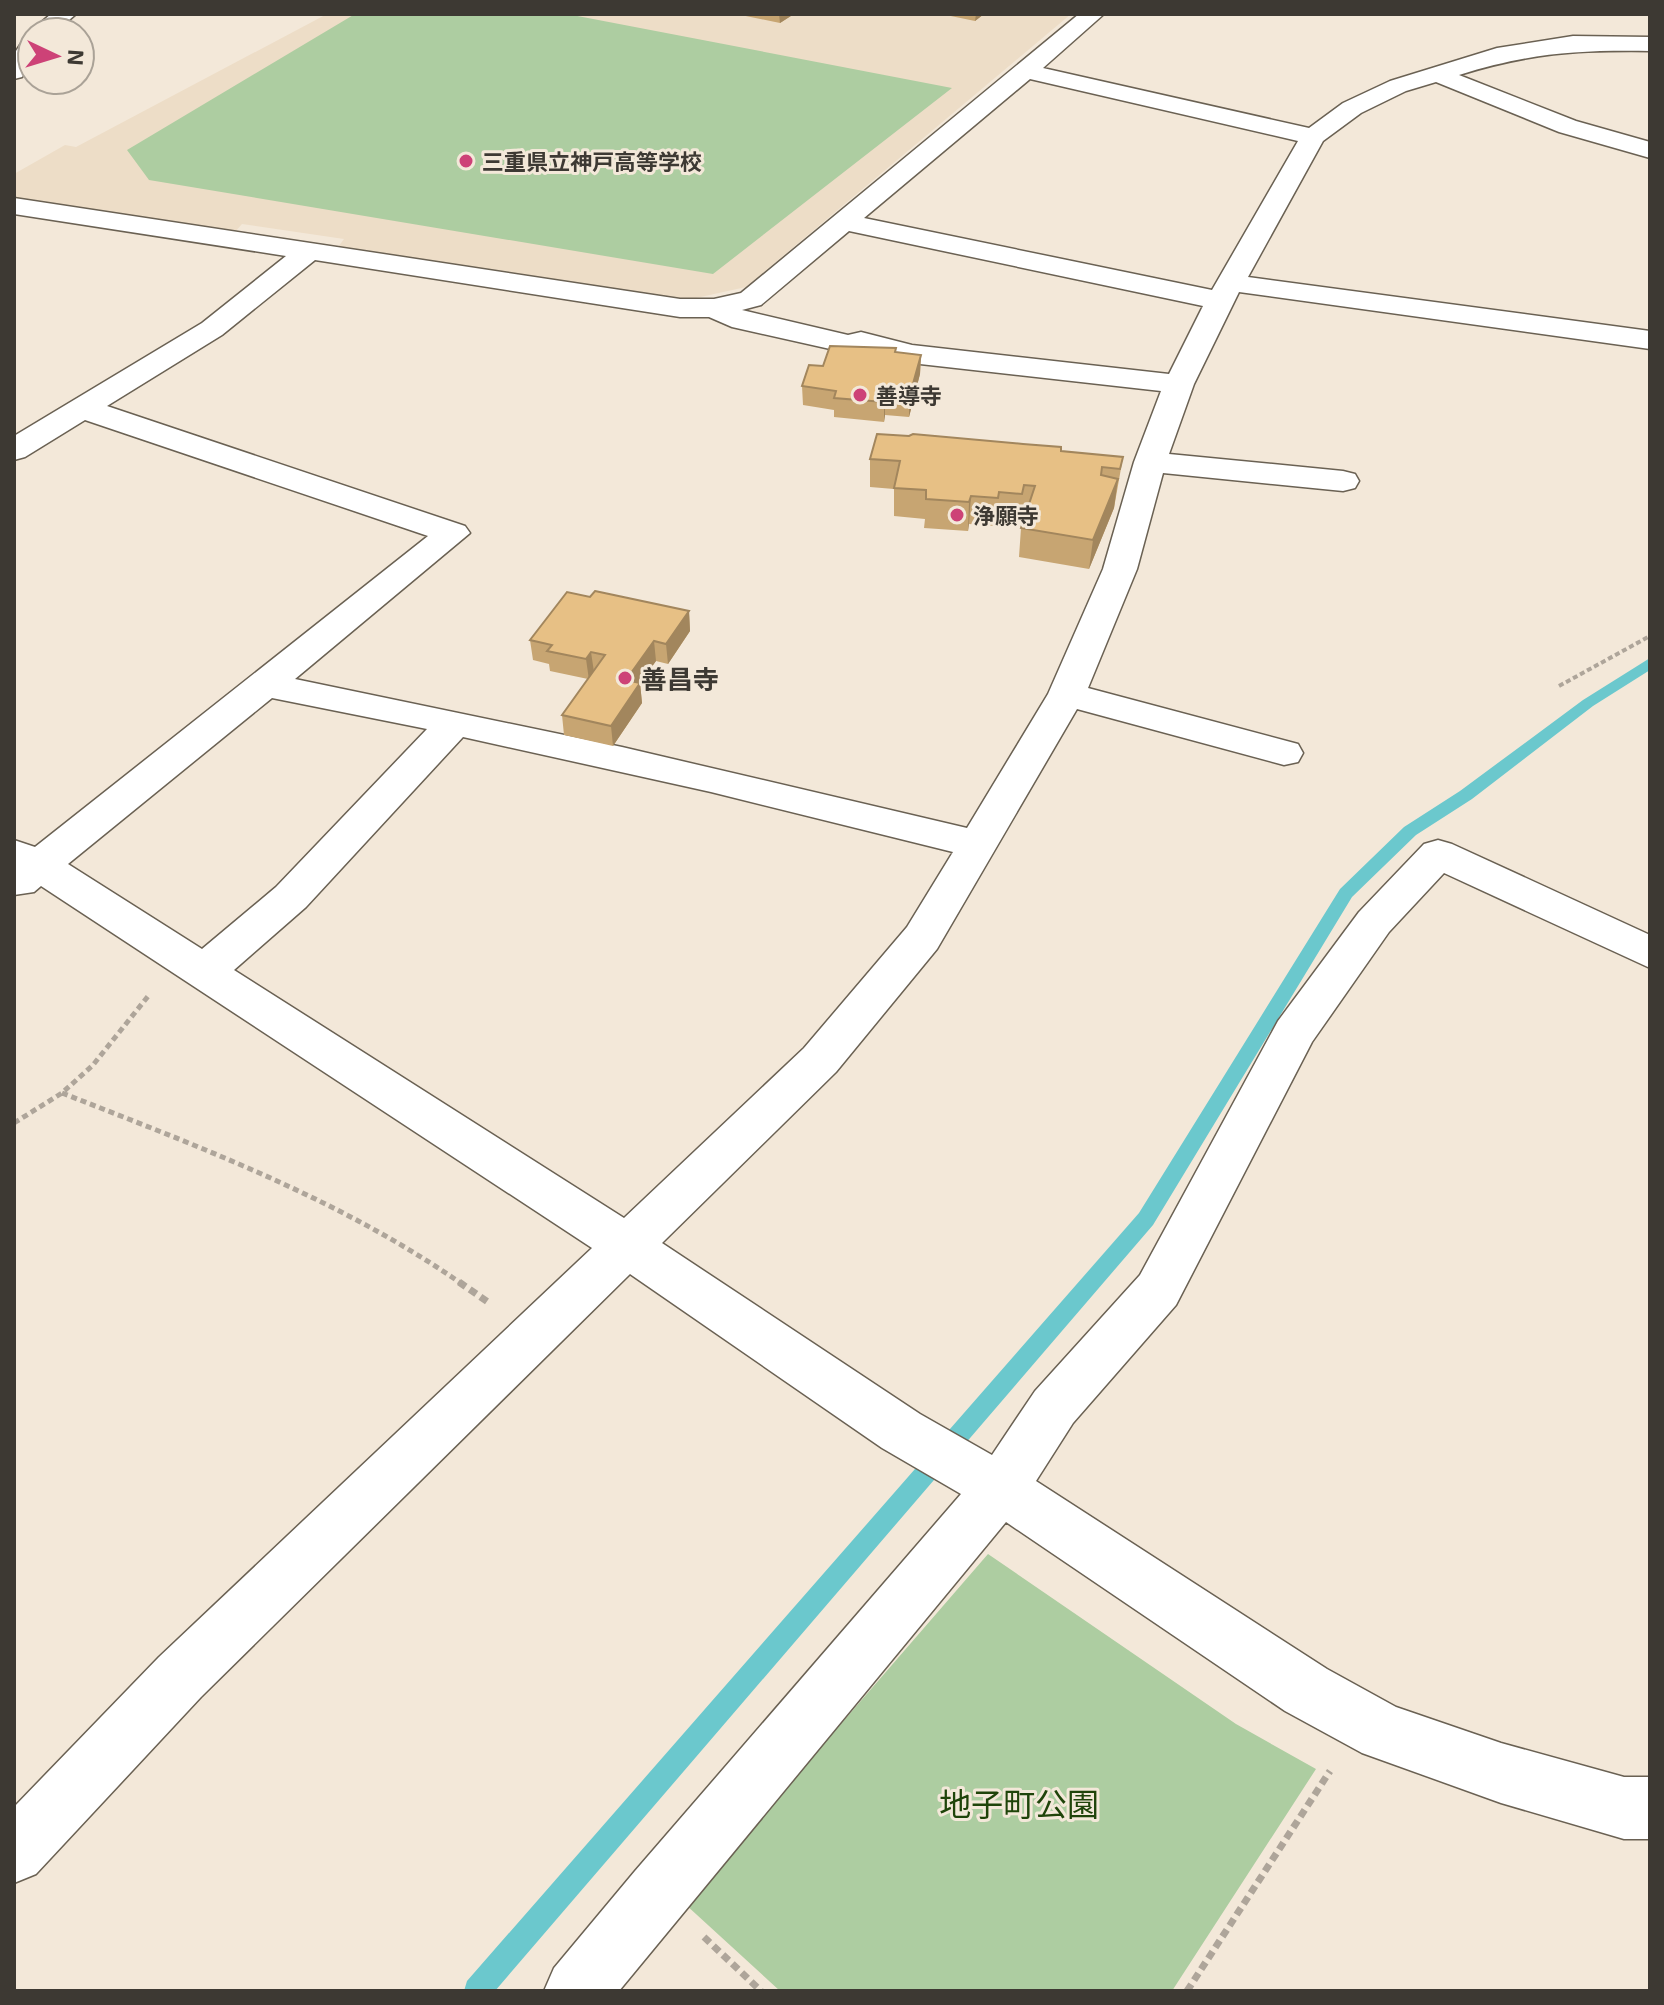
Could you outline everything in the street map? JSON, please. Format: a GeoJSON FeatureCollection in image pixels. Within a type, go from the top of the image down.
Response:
{"type":"FeatureCollection","features":[{"type":"Feature","properties":{"kind":"street"},"geometry":{"type":"LineString","coordinates":[[14,206],[680,308],[714,308],[751,299],[1093,14]]}},
{"type":"Feature","properties":{"kind":"street"},"geometry":{"type":"LineString","coordinates":[[14,1852],[180,1677],[820,1060],[922,938],[1067,694],[1120,569],[1150,462],[1179,384],[1313,137],[1352,108],[1435,73],[1505,53],[1648,36]]}},
{"type":"Feature","properties":{"kind":"street"},"geometry":{"type":"LineString","coordinates":[[1023,70],[1313,137]]}},
{"type":"Feature","properties":{"kind":"street"},"geometry":{"type":"LineString","coordinates":[[1435,73],[1538,118],[1650,150]]}},
{"type":"Feature","properties":{"kind":"street"},"geometry":{"type":"LineString","coordinates":[[843,222],[1227,292],[1650,340]]}},
{"type":"Feature","properties":{"kind":"street"},"geometry":{"type":"LineString","coordinates":[[14,450],[212,329],[311,250]]}},
{"type":"Feature","properties":{"kind":"street"},"geometry":{"type":"LineString","coordinates":[[714,308],[742,321],[848,344],[861,341],[911,354],[1179,384]]}},
{"type":"Feature","properties":{"kind":"street"},"geometry":{"type":"LineString","coordinates":[[81,408],[453,533],[266,685],[22,868],[192,965],[626,1245],[901,1431],[989,1482],[1306,1690],[1383,1732],[1501,1773],[1624,1808],[1650,1808]]}},
{"type":"Feature","properties":{"kind":"street"},"geometry":{"type":"LineString","coordinates":[[1150,462],[1343,481]]}},
{"type":"Feature","properties":{"kind":"street"},"geometry":{"type":"LineString","coordinates":[[266,685],[454,723],[852,812],[976,844]]}},
{"type":"Feature","properties":{"kind":"street"},"geometry":{"type":"LineString","coordinates":[[1067,694],[1284,753]]}},
{"type":"Feature","properties":{"kind":"street"},"geometry":{"type":"LineString","coordinates":[[192,965],[291,897],[454,723]]}},
{"type":"Feature","properties":{"kind":"street"},"geometry":{"type":"LineString","coordinates":[[577,1991],[989,1482],[1158,1290],[1294,1033],[1374,922],[1438,854],[1650,953]]}},
{"type":"Feature","properties":{"kind":"path"},"geometry":{"type":"LineString","coordinates":[[1559,686],[1650,636]]}},
{"type":"Feature","properties":{"kind":"path"},"geometry":{"type":"LineString","coordinates":[[14,1123],[62,1093],[192,965]]}},
{"type":"Feature","properties":{"kind":"path"},"geometry":{"type":"LineString","coordinates":[[62,1093],[258,1170],[354,1216],[482,1298],[533,1336]]}},
{"type":"Feature","properties":{"kind":"path"},"geometry":{"type":"LineString","coordinates":[[1187,1991],[1338,1760]]}},
{"type":"Feature","properties":{"kind":"path"},"geometry":{"type":"LineString","coordinates":[[657,1893],[761,1991]]}},
{"type":"Feature","properties":{"kind":"shaded area","name":"三重県立神戸高等学校"},"geometry":{"type":"Polygon","coordinates":[[[327,14],[1071,14],[746,287],[678,302],[338,247],[344,239],[242,224],[234,233],[14,199],[14,174],[65,145],[76,147],[327,14]]]}},
{"type":"Feature","properties":{"kind":"green space","name":"三重県立神戸高等学校"},"geometry":{"type":"Polygon","coordinates":[[[355,14],[567,14],[952,88],[713,274],[149,180],[127,150],[355,14]]]}},
{"type":"Feature","properties":{"kind":"green space","name":"地子町公園"},"geometry":{"type":"Polygon","coordinates":[[[988,1554],[1236,1724],[1316,1769],[1172,1991],[780,1991],[685,1904],[988,1554]]]}},
{"type":"Feature","properties":{"kind":"building"},"geometry":{"type":"Polygon","coordinates":[[[830,346],[896,348],[895,352],[921,355],[909,398],[885,396],[884,402],[834,398],[836,391],[802,386],[809,365],[823,366],[830,346]]]}},
{"type":"Feature","properties":{"kind":"building"},"geometry":{"type":"Polygon","coordinates":[[[877,434],[913,434],[1061,447],[1061,451],[1123,457],[1120,469],[1102,467],[1101,475],[1118,479],[1093,540],[1021,528],[1035,486],[1024,485],[1022,494],[999,492],[998,498],[971,496],[969,502],[926,499],[926,490],[894,488],[900,461],[870,459],[877,434]]]}},
{"type":"Feature","properties":{"kind":"building","name":"善昌寺"},"geometry":{"type":"Polygon","coordinates":[[[595,591],[689,611],[666,644],[654,641],[626,680],[640,683],[611,726],[562,715],[605,655],[591,652],[586,659],[547,651],[552,645],[530,640],[567,592],[590,597],[595,591]]]}},
{"type":"Feature","properties":{"kind":"waterway"},"geometry":{"type":"LineString","coordinates":[[477,1991],[1146,1219],[1346,893],[1410,831],[1466,795],[1588,703],[1650,663]]}},
{"type":"Feature","properties":{"kind":"place","name":"三重県立神戸高等学校"},"geometry":{"type":"Point","coordinates":[466,161]}},
{"type":"Feature","properties":{"kind":"place","name":"善導寺"},"geometry":{"type":"Point","coordinates":[860,395]}},
{"type":"Feature","properties":{"kind":"place","name":"浄願寺"},"geometry":{"type":"Point","coordinates":[957,515]}},
{"type":"Feature","properties":{"kind":"place","name":"善昌寺"},"geometry":{"type":"Point","coordinates":[625,678]}}]}
